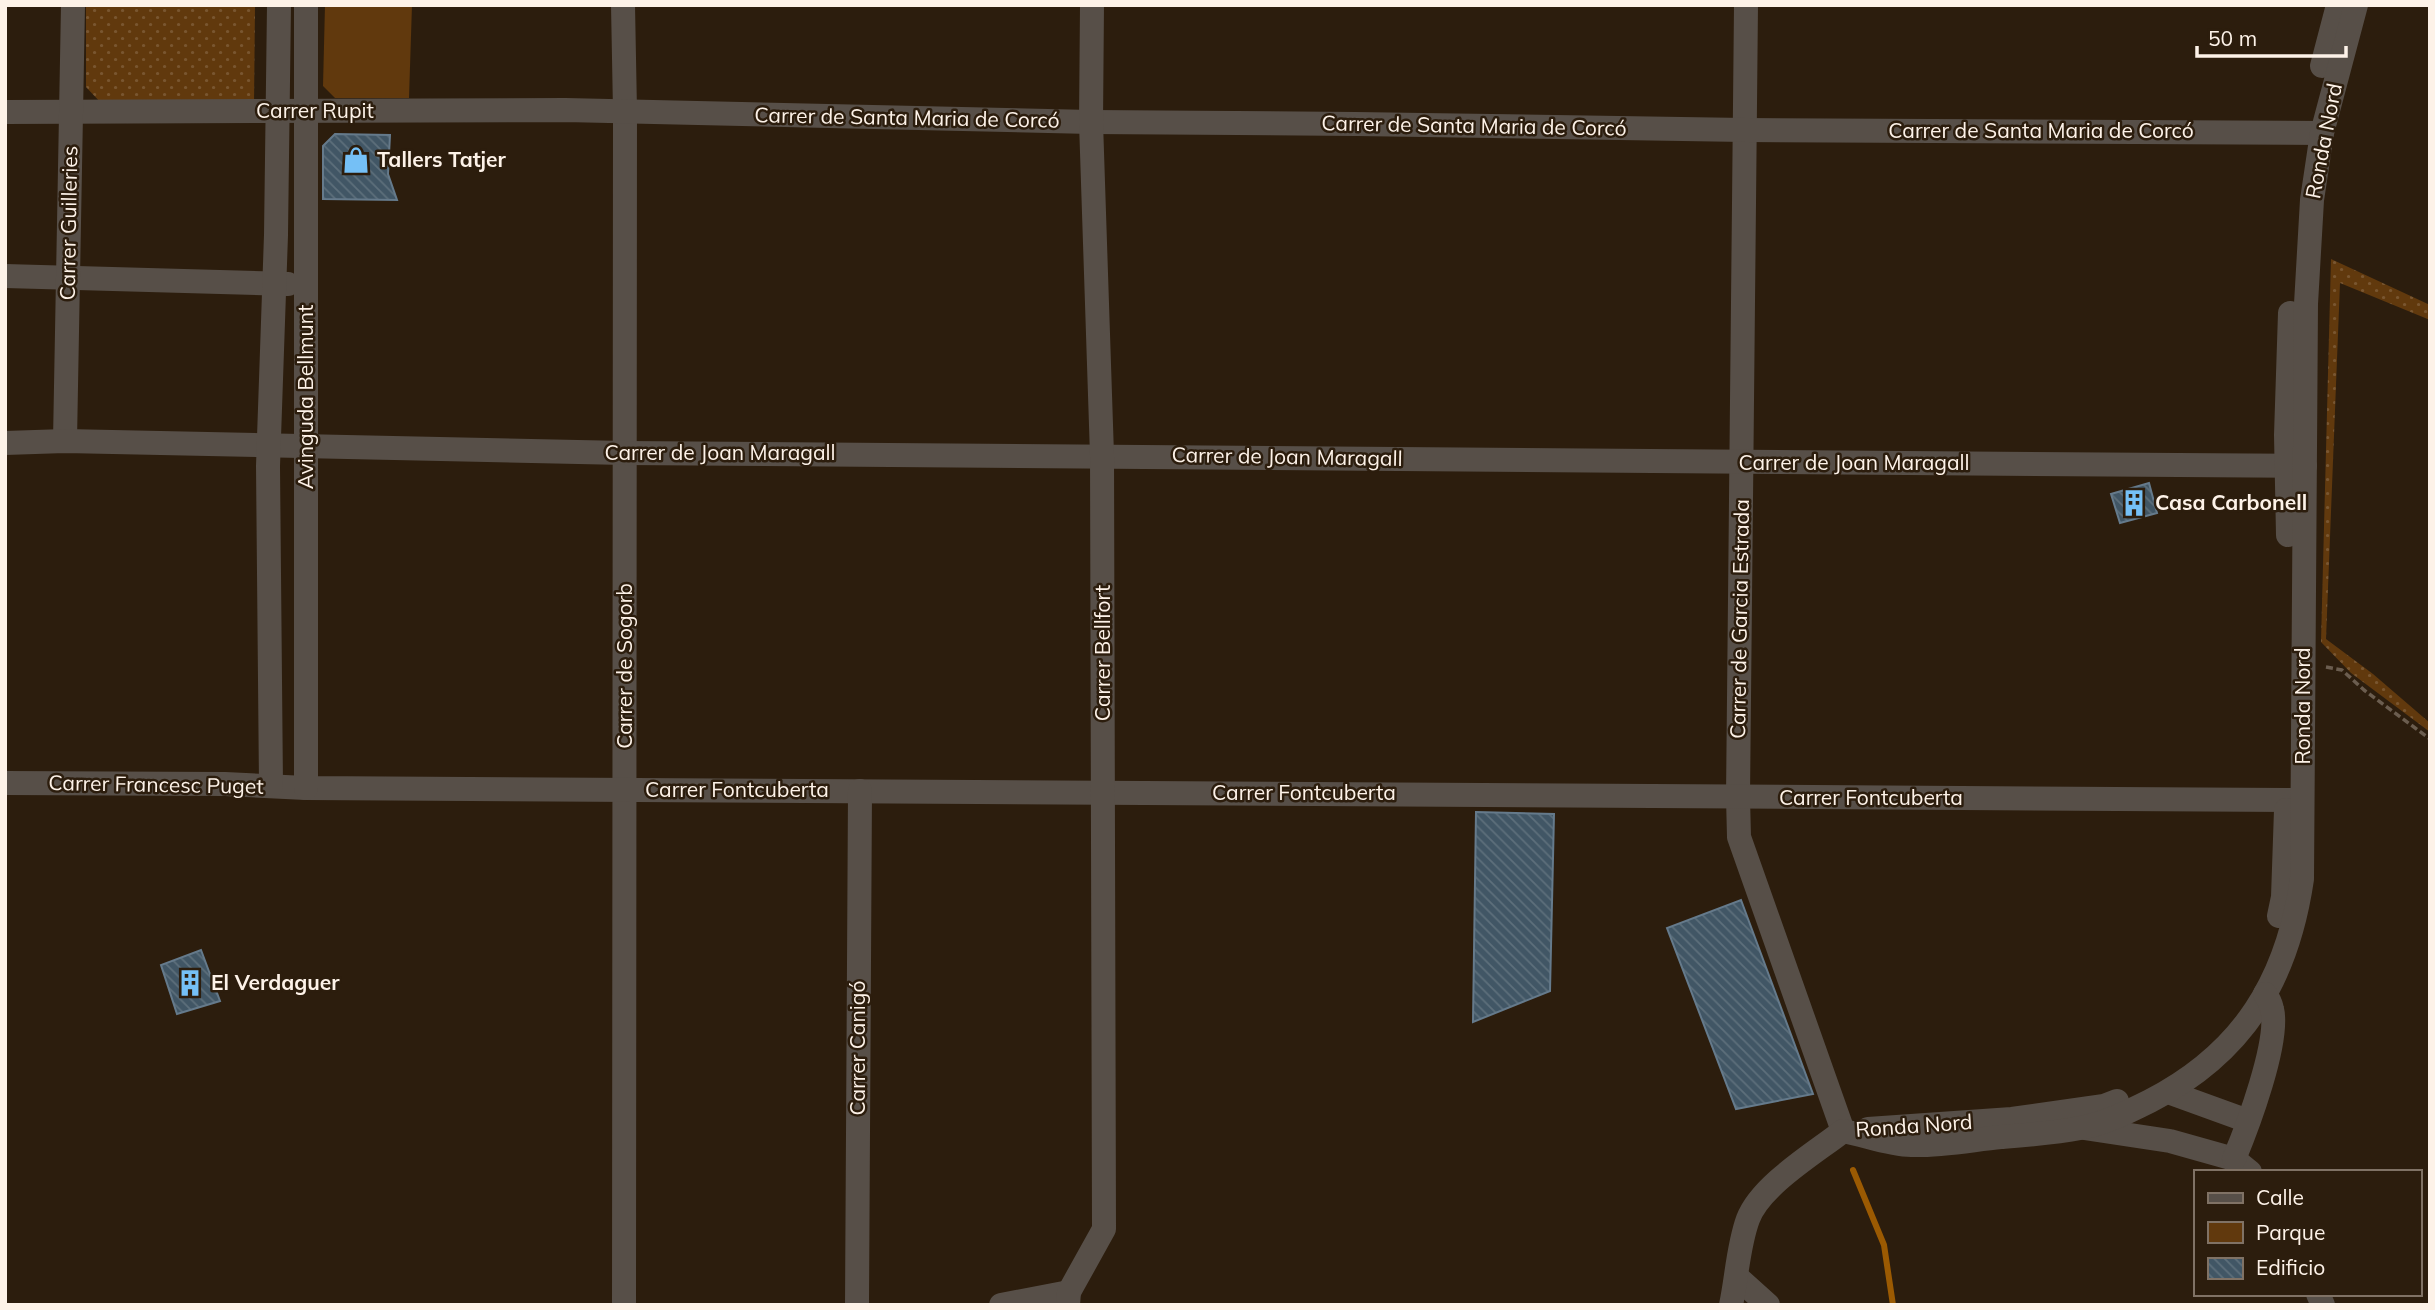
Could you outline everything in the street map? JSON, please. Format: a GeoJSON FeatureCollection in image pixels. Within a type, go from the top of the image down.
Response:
{"type":"FeatureCollection","features":[{"type":"Feature","properties":{"kind":"street","name":"Carrer Guilleries"},"geometry":{"type":"LineString","coordinates":[[65,441],[73,5]]}},
{"type":"Feature","properties":{"kind":"street","name":"Avinguda Bellmunt"},"geometry":{"type":"LineString","coordinates":[[271,786],[269,445],[279,5]]}},
{"type":"Feature","properties":{"kind":"street","name":"Avinguda Bellmunt"},"geometry":{"type":"LineString","coordinates":[[306,5],[306,788]]}},
{"type":"Feature","properties":{"kind":"street","name":"Carrer de Sogorb"},"geometry":{"type":"LineString","coordinates":[[623,5],[624,1305]]}},
{"type":"Feature","properties":{"kind":"street","name":"Carrer Bellfort"},"geometry":{"type":"LineString","coordinates":[[1069,1298],[1104,1229],[1102,455],[1091,122],[1092,5]]}},
{"type":"Feature","properties":{"kind":"street","name":"Carrer de Garcia Estrada"},"geometry":{"type":"LineString","coordinates":[[1746,5],[1738,797],[1740,837],[1843,1130]]}},
{"type":"Feature","properties":{"kind":"street","name":"Ronda Nord"},"geometry":{"type":"LineString","coordinates":[[1843,1130],[1909,1145],[2082,1128],[2129,1112],[2168,1092],[2207,1065],[2253,1014],[2284,954],[2296,917],[2302,879],[2294,801],[2289,603],[2311,213],[2317,159],[2314,133],[2338,5]]}},
{"type":"Feature","properties":{"kind":"street","name":"Ronda Nord"},"geometry":{"type":"LineString","coordinates":[[2314,133],[2356,5]]}},
{"type":"Feature","properties":{"kind":"street","name":"Carrer Rupit"},"geometry":{"type":"LineString","coordinates":[[5,113],[625,111]]}},
{"type":"Feature","properties":{"kind":"street","name":"Carrer de Santa Maria de Corcó"},"geometry":{"type":"LineString","coordinates":[[625,111],[1091,122],[1745,130],[2314,133]]}},
{"type":"Feature","properties":{"kind":"street"},"geometry":{"type":"LineString","coordinates":[[5,276],[306,285]]}},
{"type":"Feature","properties":{"kind":"street","name":"Carrer de Joan Maragall"},"geometry":{"type":"LineString","coordinates":[[5,443],[65,441],[625,453],[2296,466]]}},
{"type":"Feature","properties":{"kind":"street","name":"Ronda Nord"},"geometry":{"type":"LineString","coordinates":[[1843,1130],[2012,1119],[2104,1106],[2137,1094],[2186,1064],[2234,1015],[2266,960],[2277,927],[2294,801],[2303,664],[2296,466]]}},
{"type":"Feature","properties":{"kind":"street","name":"Carrer Francesc Puget"},"geometry":{"type":"LineString","coordinates":[[5,783],[225,784],[306,788]]}},
{"type":"Feature","properties":{"kind":"street","name":"Carrer Fontcuberta"},"geometry":{"type":"LineString","coordinates":[[306,788],[2294,801]]}},
{"type":"Feature","properties":{"kind":"street","name":"Carrer Canigó"},"geometry":{"type":"LineString","coordinates":[[856,1305],[860,790]]}},
{"type":"Feature","properties":{"kind":"street"},"geometry":{"type":"LineString","coordinates":[[2082,1128],[2170,1141],[2242,1165],[2248,1121],[2262,1083],[2273,1026],[2272,1009],[2265,994]]}},
{"type":"Feature","properties":{"kind":"street"},"geometry":{"type":"LineString","coordinates":[[2168,1092],[2248,1121]]}},
{"type":"Feature","properties":{"kind":"street"},"geometry":{"type":"LineString","coordinates":[[1731,1305],[1748,1220],[1756,1203],[1843,1130]]}},
{"type":"Feature","properties":{"kind":"street"},"geometry":{"type":"LineString","coordinates":[[1737,1277],[1768,1305]]}},
{"type":"Feature","properties":{"kind":"street"},"geometry":{"type":"LineString","coordinates":[[1001,1305],[1069,1298]]}},
{"type":"Feature","properties":{"kind":"path"},"geometry":{"type":"LineString","coordinates":[[2303,664],[2342,670],[2364,690],[2430,739]]}},
{"type":"Feature","properties":{"kind":"green space"},"geometry":{"type":"Polygon","coordinates":[[[86,5],[255,5],[254,104],[102,104],[86,87],[86,5]]]}},
{"type":"Feature","properties":{"kind":"green space"},"geometry":{"type":"Polygon","coordinates":[[[325,5],[412,5],[409,98],[335,98],[323,86],[325,5]]]}},
{"type":"Feature","properties":{"kind":"green space"},"geometry":{"type":"Polygon","coordinates":[[[2331,259],[2430,305],[2430,320],[2340,283],[2326,639],[2373,674],[2430,723],[2430,732],[2351,673],[2321,642],[2331,259]]]}},
{"type":"Feature","properties":{"kind":"building","name":"Tallers Tatjer"},"geometry":{"type":"Polygon","coordinates":[[[335,134],[390,135],[388,174],[397,200],[323,199],[323,146],[335,134]]]}},
{"type":"Feature","properties":{"kind":"building","name":"Casa Carbonell"},"geometry":{"type":"Polygon","coordinates":[[[2149,483],[2157,513],[2120,523],[2111,494],[2149,483]]]}},
{"type":"Feature","properties":{"kind":"building"},"geometry":{"type":"Polygon","coordinates":[[[1476,812],[1554,814],[1550,991],[1473,1022],[1476,812]]]}},
{"type":"Feature","properties":{"kind":"building"},"geometry":{"type":"Polygon","coordinates":[[[1741,900],[1813,1094],[1736,1109],[1667,928],[1741,900]]]}},
{"type":"Feature","properties":{"kind":"building","name":"El Verdaguer"},"geometry":{"type":"Polygon","coordinates":[[[201,950],[220,1001],[177,1014],[161,965],[201,950]]]}},
{"type":"Feature","properties":{"kind":"waterway"},"geometry":{"type":"LineString","coordinates":[[1853,1170],[1884,1245],[1893,1305]]}},
{"type":"Feature","properties":{"kind":"place","name":"Tallers Tatjer"},"geometry":{"type":"Point","coordinates":[356,160]}},
{"type":"Feature","properties":{"kind":"place","name":"Casa Carbonell"},"geometry":{"type":"Point","coordinates":[2134,503]}},
{"type":"Feature","properties":{"kind":"place","name":"El Verdaguer"},"geometry":{"type":"Point","coordinates":[190,983]}}]}
